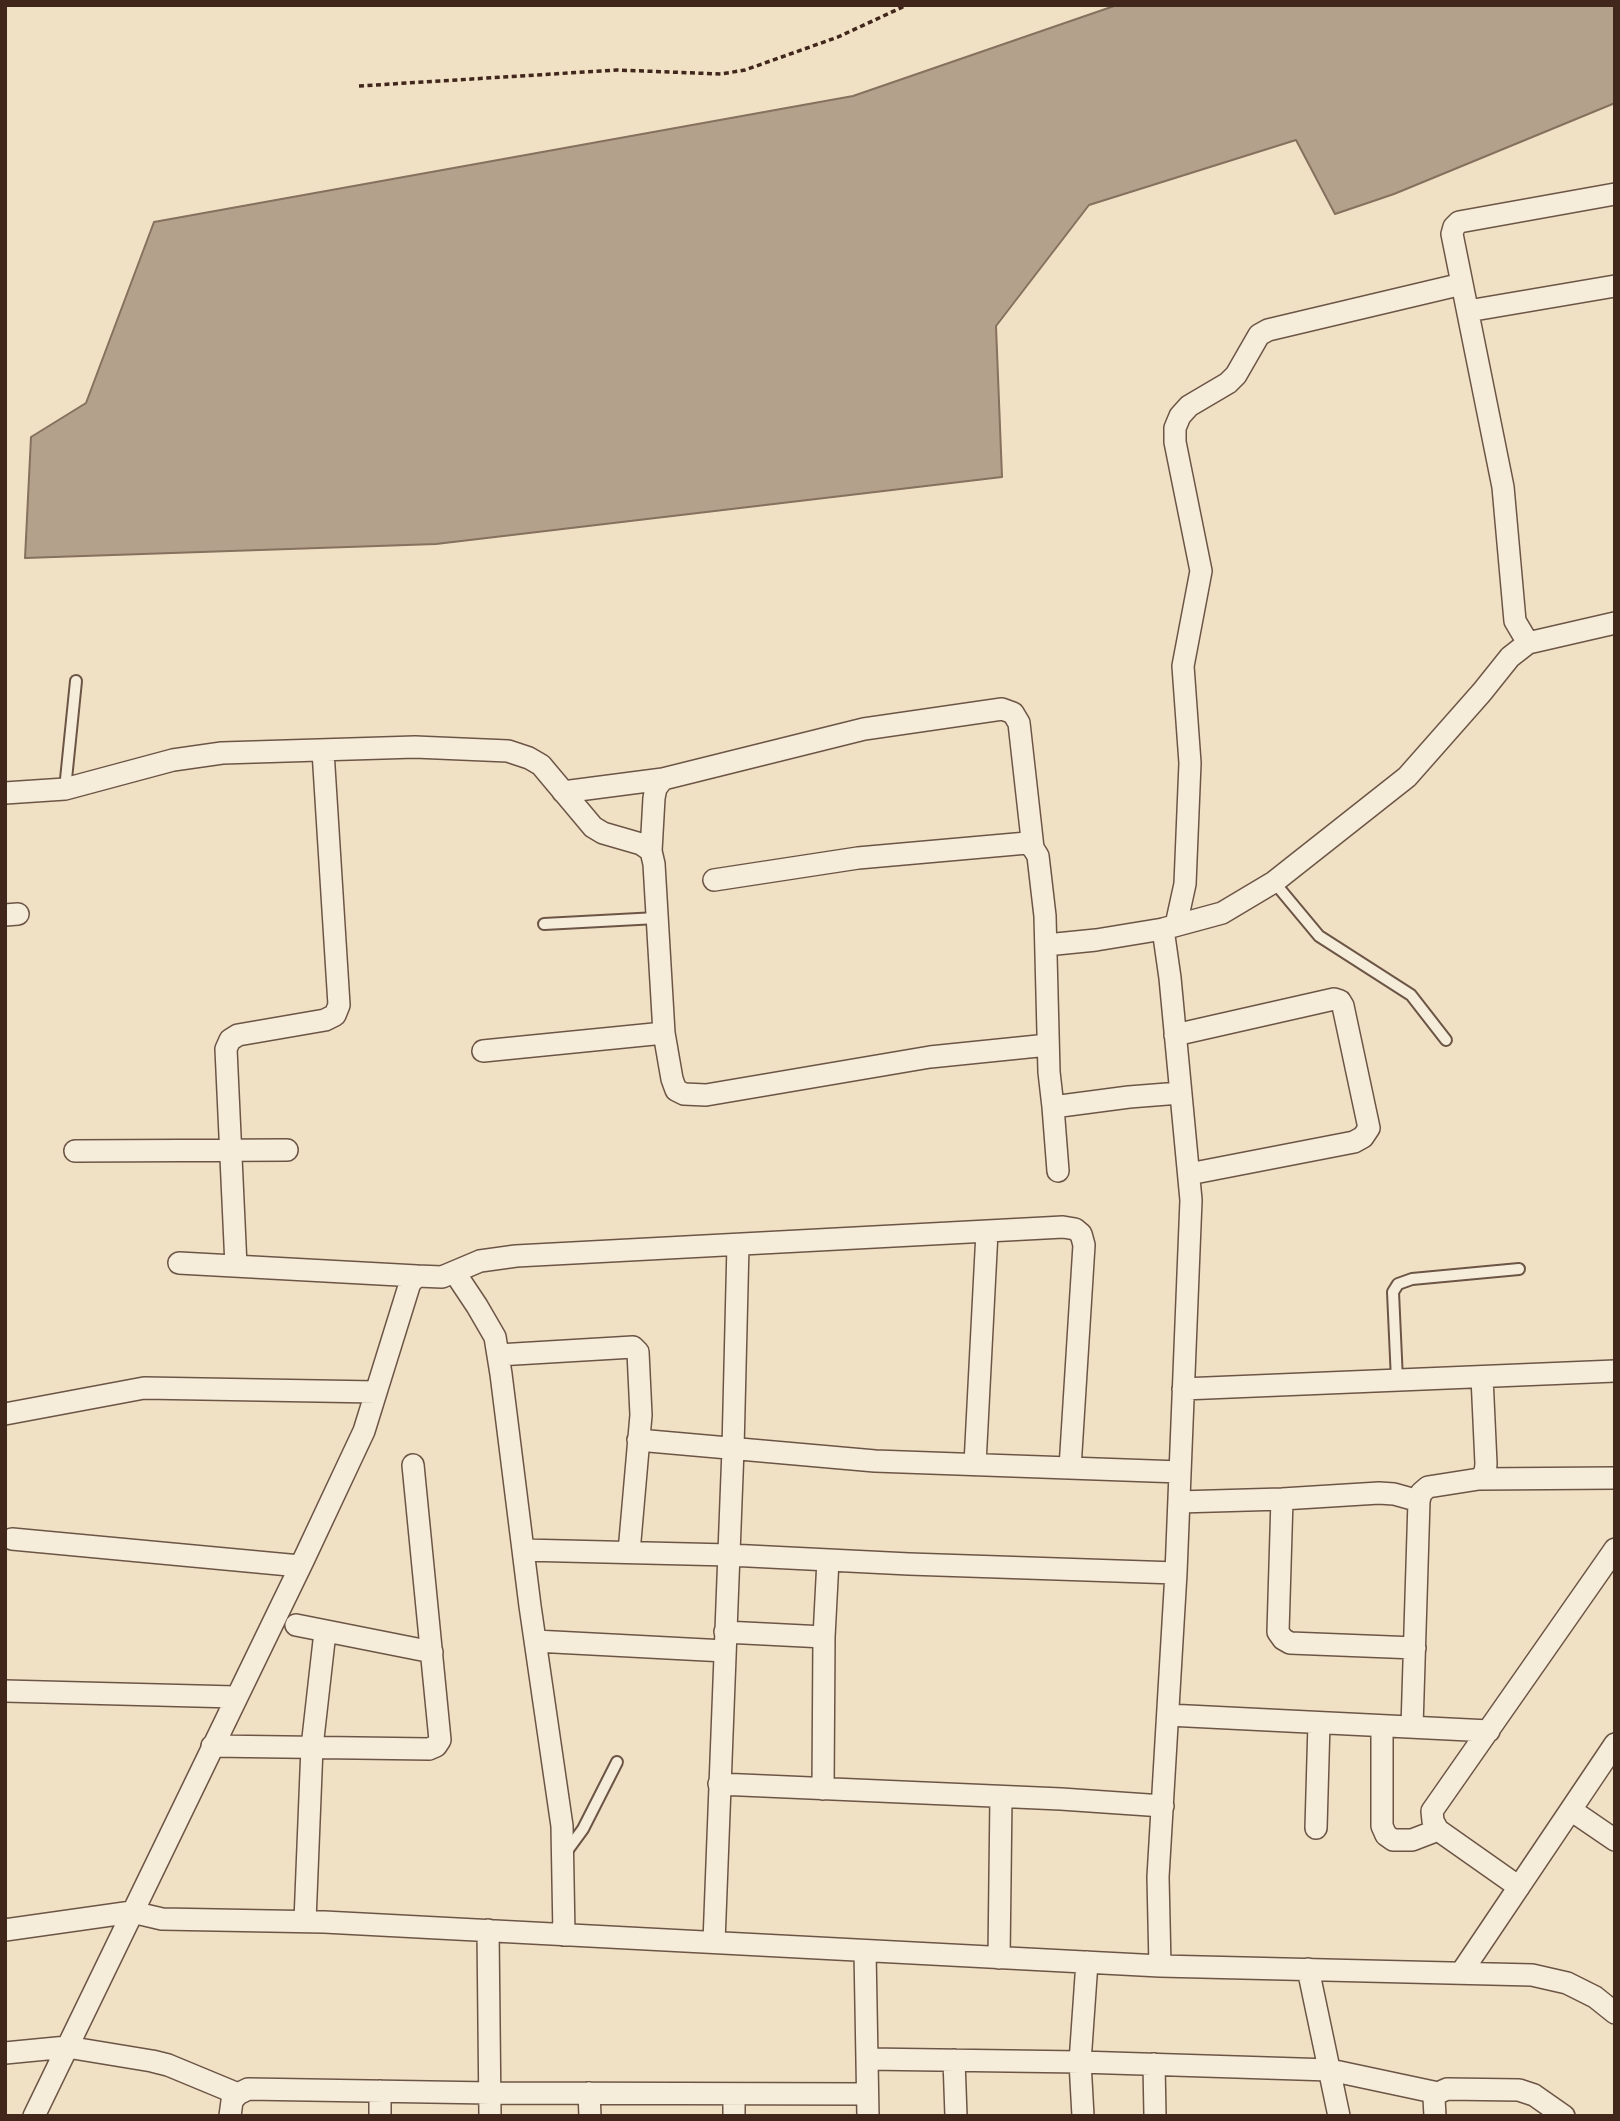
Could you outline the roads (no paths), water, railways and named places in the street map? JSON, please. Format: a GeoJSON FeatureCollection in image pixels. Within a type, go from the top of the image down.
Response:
{"type":"FeatureCollection","features":[{"type":"Feature","properties":{"kind":"street"},"geometry":{"type":"LineString","coordinates":[[1528,643],[1515,621],[1503,486],[1452,234],[1459,222],[1615,194]]}},
{"type":"Feature","properties":{"kind":"street"},"geometry":{"type":"LineString","coordinates":[[1160,1966],[1158,1877],[1176,1573],[1191,1200],[1170,978],[1169,927],[1185,884],[1190,763],[1183,666],[1201,571],[1175,442],[1175,428],[1180,416],[1189,406],[1228,383],[1236,375],[1259,335],[1268,330],[1462,284]]}},
{"type":"Feature","properties":{"kind":"street"},"geometry":{"type":"LineString","coordinates":[[1468,311],[1615,286]]}},
{"type":"Feature","properties":{"kind":"street"},"geometry":{"type":"LineString","coordinates":[[1046,945],[1096,940],[1222,914],[1274,882],[1407,777],[1510,657],[1528,643],[1615,624]]}},
{"type":"Feature","properties":{"kind":"street"},"geometry":{"type":"LineString","coordinates":[[563,792],[663,779],[864,729],[1002,709],[1013,713],[1019,723],[1033,848]]}},
{"type":"Feature","properties":{"kind":"street"},"geometry":{"type":"LineString","coordinates":[[5,793],[65,789],[173,760],[222,753],[415,747],[508,751],[541,765],[593,827],[603,834],[641,844],[651,851]]}},
{"type":"Feature","properties":{"kind":"street"},"geometry":{"type":"LineString","coordinates":[[236,1266],[226,1049],[230,1040],[238,1035],[325,1020],[335,1015],[339,1006],[323,751]]}},
{"type":"Feature","properties":{"kind":"street"},"geometry":{"type":"LineString","coordinates":[[663,779],[656,788],[654,798],[651,851],[664,1033],[676,1090],[684,1094],[706,1095],[930,1058],[1048,1045]]}},
{"type":"Feature","properties":{"kind":"street"},"geometry":{"type":"LineString","coordinates":[[714,880],[858,858],[1027,843],[1033,848],[1038,856],[1046,945],[1048,1045],[1058,1171]]}},
{"type":"Feature","properties":{"kind":"street"},"geometry":{"type":"LineString","coordinates":[[1175,1035],[1334,999],[1340,1001],[1369,1128],[1363,1137],[1354,1142],[1189,1174]]}},
{"type":"Feature","properties":{"kind":"street"},"geometry":{"type":"LineString","coordinates":[[483,1051],[664,1033]]}},
{"type":"Feature","properties":{"kind":"street"},"geometry":{"type":"LineString","coordinates":[[1052,1107],[1181,1093]]}},
{"type":"Feature","properties":{"kind":"street"},"geometry":{"type":"LineString","coordinates":[[75,1151],[287,1150]]}},
{"type":"Feature","properties":{"kind":"street"},"geometry":{"type":"LineString","coordinates":[[34,2116],[364,1431],[410,1283],[480,1261],[516,1256],[1063,1227],[1074,1229],[1081,1234],[1084,1245],[1070,1468]]}},
{"type":"Feature","properties":{"kind":"street"},"geometry":{"type":"LineString","coordinates":[[975,1464],[987,1231]]}},
{"type":"Feature","properties":{"kind":"street"},"geometry":{"type":"LineString","coordinates":[[714,1942],[738,1245]]}},
{"type":"Feature","properties":{"kind":"street"},"geometry":{"type":"LineString","coordinates":[[179,1263],[434,1276],[477,1306],[495,1337],[562,1826],[564,1935]]}},
{"type":"Feature","properties":{"kind":"street"},"geometry":{"type":"LineString","coordinates":[[498,1355],[633,1347],[638,1352],[640,1415],[629,1552]]}},
{"type":"Feature","properties":{"kind":"street"},"geometry":{"type":"LineString","coordinates":[[1183,1389],[1615,1371]]}},
{"type":"Feature","properties":{"kind":"street"},"geometry":{"type":"LineString","coordinates":[[1479,1479],[1485,1473],[1486,1464],[1482,1377]]}},
{"type":"Feature","properties":{"kind":"street"},"geometry":{"type":"LineString","coordinates":[[5,1414],[144,1388],[376,1392]]}},
{"type":"Feature","properties":{"kind":"street"},"geometry":{"type":"LineString","coordinates":[[638,1440],[875,1461],[1180,1472]]}},
{"type":"Feature","properties":{"kind":"street"},"geometry":{"type":"LineString","coordinates":[[212,1746],[429,1749],[436,1746],[440,1740],[413,1465]]}},
{"type":"Feature","properties":{"kind":"street"},"geometry":{"type":"LineString","coordinates":[[1412,1727],[1421,1493],[1428,1487],[1479,1479],[1615,1478]]}},
{"type":"Feature","properties":{"kind":"street"},"geometry":{"type":"LineString","coordinates":[[1179,1502],[1379,1493],[1419,1501]]}},
{"type":"Feature","properties":{"kind":"street"},"geometry":{"type":"LineString","coordinates":[[1282,1499],[1278,1632],[1283,1639],[1290,1643],[1415,1648]]}},
{"type":"Feature","properties":{"kind":"street"},"geometry":{"type":"LineString","coordinates":[[12,1539],[300,1566]]}},
{"type":"Feature","properties":{"kind":"street"},"geometry":{"type":"LineString","coordinates":[[523,1549],[1176,1573]]}},
{"type":"Feature","properties":{"kind":"street"},"geometry":{"type":"LineString","coordinates":[[1519,1887],[1438,1830],[1432,1811],[1615,1549]]}},
{"type":"Feature","properties":{"kind":"street"},"geometry":{"type":"LineString","coordinates":[[823,1789],[824,1637],[828,1560]]}},
{"type":"Feature","properties":{"kind":"street"},"geometry":{"type":"LineString","coordinates":[[296,1625],[432,1652]]}},
{"type":"Feature","properties":{"kind":"street"},"geometry":{"type":"LineString","coordinates":[[305,1921],[312,1747],[326,1632]]}},
{"type":"Feature","properties":{"kind":"street"},"geometry":{"type":"LineString","coordinates":[[535,1641],[725,1642],[824,1637]]}},
{"type":"Feature","properties":{"kind":"street"},"geometry":{"type":"LineString","coordinates":[[5,1691],[235,1697]]}},
{"type":"Feature","properties":{"kind":"street"},"geometry":{"type":"LineString","coordinates":[[1168,1716],[1489,1731]]}},
{"type":"Feature","properties":{"kind":"street"},"geometry":{"type":"LineString","coordinates":[[1316,1828],[1319,1723]]}},
{"type":"Feature","properties":{"kind":"street"},"geometry":{"type":"LineString","coordinates":[[1382,1726],[1382,1826],[1386,1835],[1393,1840],[1412,1840],[1438,1830]]}},
{"type":"Feature","properties":{"kind":"street"},"geometry":{"type":"LineString","coordinates":[[1461,1973],[1615,1744]]}},
{"type":"Feature","properties":{"kind":"street"},"geometry":{"type":"LineString","coordinates":[[719,1784],[1163,1806]]}},
{"type":"Feature","properties":{"kind":"street"},"geometry":{"type":"LineString","coordinates":[[999,1958],[1001,1797]]}},
{"type":"Feature","properties":{"kind":"street"},"geometry":{"type":"LineString","coordinates":[[1571,1810],[1615,1840]]}},
{"type":"Feature","properties":{"kind":"street"},"geometry":{"type":"LineString","coordinates":[[5,1930],[132,1912],[162,1919],[305,1921],[1160,1966],[1532,1975],[1567,1983],[1595,1997],[1615,2013]]}},
{"type":"Feature","properties":{"kind":"street"},"geometry":{"type":"LineString","coordinates":[[488,1930],[490,2116]]}},
{"type":"Feature","properties":{"kind":"street"},"geometry":{"type":"LineString","coordinates":[[865,1951],[867,2116]]}},
{"type":"Feature","properties":{"kind":"street"},"geometry":{"type":"LineString","coordinates":[[1083,2116],[1080,2062],[1087,1962]]}},
{"type":"Feature","properties":{"kind":"street"},"geometry":{"type":"LineString","coordinates":[[1308,1969],[1339,2116]]}},
{"type":"Feature","properties":{"kind":"street"},"geometry":{"type":"LineString","coordinates":[[5,2053],[67,2047],[169,2065],[238,2094]]}},
{"type":"Feature","properties":{"kind":"street"},"geometry":{"type":"LineString","coordinates":[[867,2059],[1330,2070],[1437,2093],[1447,2089],[1520,2090],[1534,2095],[1564,2116]]}},
{"type":"Feature","properties":{"kind":"street"},"geometry":{"type":"LineString","coordinates":[[954,2060],[956,2116]]}},
{"type":"Feature","properties":{"kind":"street"},"geometry":{"type":"LineString","coordinates":[[1154,2064],[1155,2116]]}},
{"type":"Feature","properties":{"kind":"street"},"geometry":{"type":"LineString","coordinates":[[230,2116],[232,2101],[248,2089],[867,2094]]}},
{"type":"Feature","properties":{"kind":"street"},"geometry":{"type":"LineString","coordinates":[[380,2091],[380,2116]]}},
{"type":"Feature","properties":{"kind":"street"},"geometry":{"type":"LineString","coordinates":[[589,2093],[590,2116]]}},
{"type":"Feature","properties":{"kind":"street"},"geometry":{"type":"LineString","coordinates":[[1435,2116],[1433,2106],[1437,2093]]}},
{"type":"Feature","properties":{"kind":"street"},"geometry":{"type":"LineString","coordinates":[[733,2116],[734,2094]]}},
{"type":"Feature","properties":{"kind":"lane"},"geometry":{"type":"LineString","coordinates":[[65,789],[76,681]]}},
{"type":"Feature","properties":{"kind":"lane"},"geometry":{"type":"LineString","coordinates":[[1274,882],[1319,936],[1411,995],[1446,1040]]}},
{"type":"Feature","properties":{"kind":"lane"},"geometry":{"type":"LineString","coordinates":[[544,924],[657,918]]}},
{"type":"Feature","properties":{"kind":"lane"},"geometry":{"type":"LineString","coordinates":[[1396,1380],[1393,1292],[1398,1284],[1412,1279],[1519,1269]]}},
{"type":"Feature","properties":{"kind":"lane"},"geometry":{"type":"LineString","coordinates":[[562,1857],[578,1839],[617,1762]]}}]}
